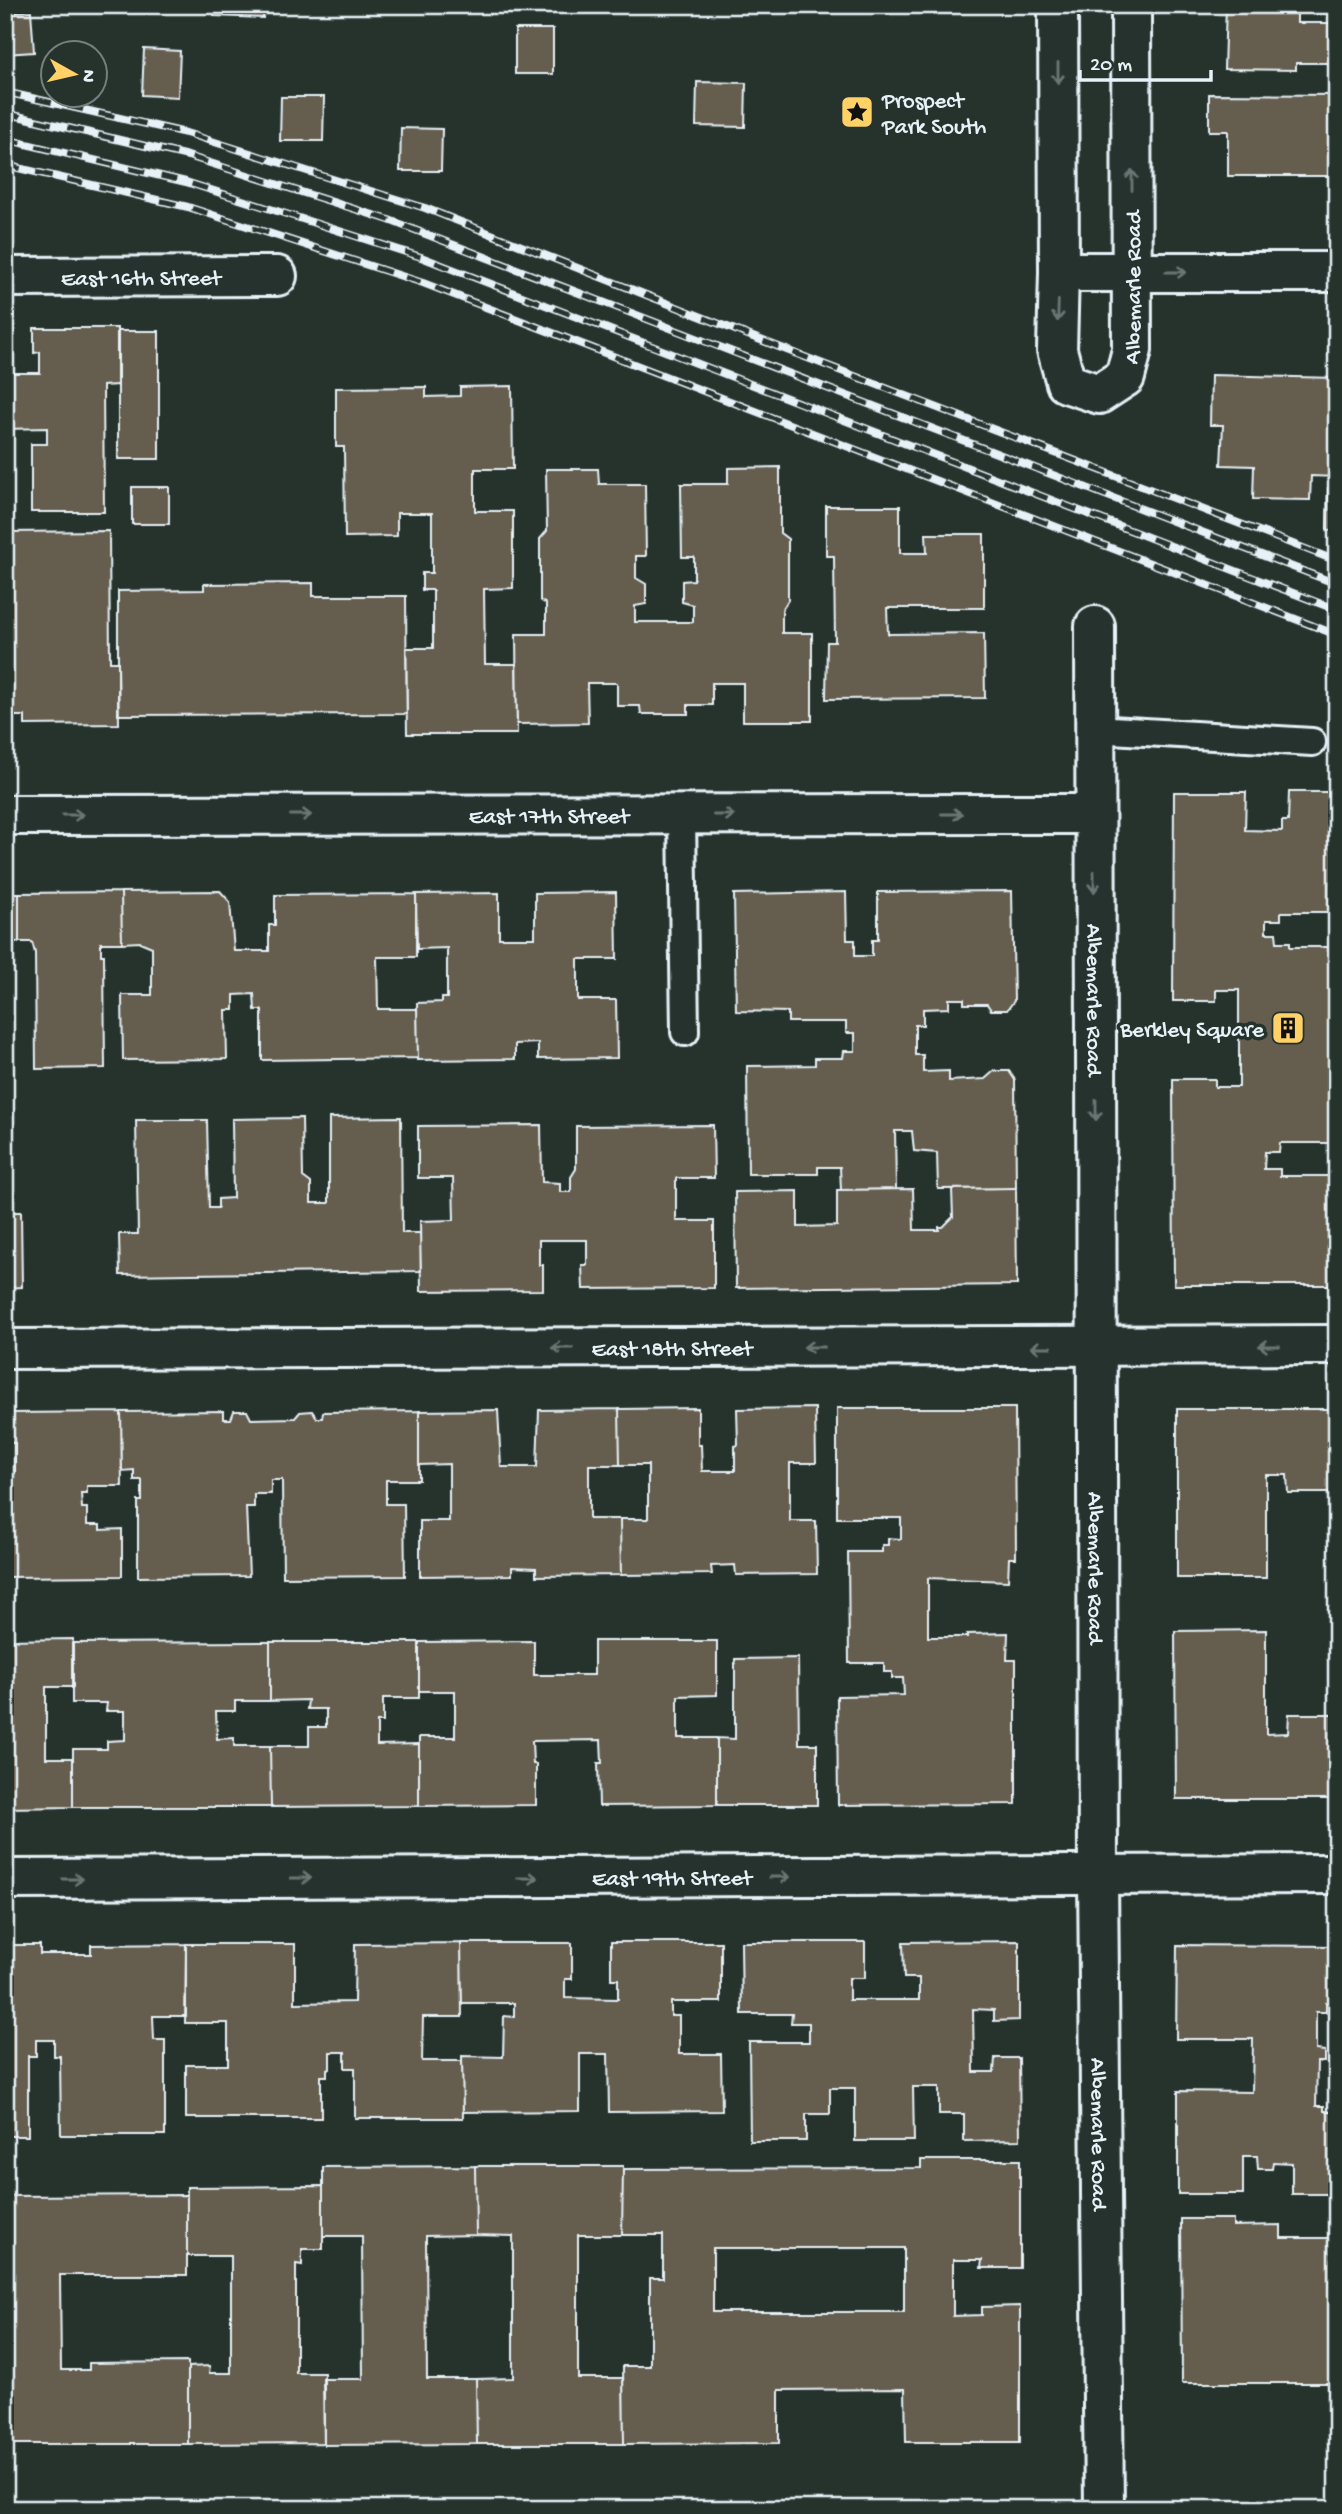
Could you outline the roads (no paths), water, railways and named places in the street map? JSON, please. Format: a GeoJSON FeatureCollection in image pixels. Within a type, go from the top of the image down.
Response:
{"type":"FeatureCollection","features":[{"type":"Feature","properties":{"kind":"street","name":"Albemarle Road"},"geometry":{"type":"LineString","coordinates":[[1058,5],[1057,350],[1066,383],[1099,394],[1125,377],[1132,350],[1130,5]]}},
{"type":"Feature","properties":{"kind":"street"},"geometry":{"type":"LineString","coordinates":[[1059,272],[1337,272]]}},
{"type":"Feature","properties":{"kind":"street","name":"East 16th Street"},"geometry":{"type":"LineString","coordinates":[[5,277],[277,276]]}},
{"type":"Feature","properties":{"kind":"street","name":"Albemarle Road"},"geometry":{"type":"LineString","coordinates":[[1095,626],[1098,1876],[1104,2509]]}},
{"type":"Feature","properties":{"kind":"street","name":"East 17th Street"},"geometry":{"type":"LineString","coordinates":[[5,815],[1094,814]]}},
{"type":"Feature","properties":{"kind":"street","name":"East 18th Street"},"geometry":{"type":"LineString","coordinates":[[5,1349],[1337,1345]]}},
{"type":"Feature","properties":{"kind":"street","name":"East 19th Street"},"geometry":{"type":"LineString","coordinates":[[5,1879],[1337,1874]]}},
{"type":"Feature","properties":{"kind":"lane"},"geometry":{"type":"LineString","coordinates":[[1094,729],[1312,742]]}},
{"type":"Feature","properties":{"kind":"lane"},"geometry":{"type":"LineString","coordinates":[[682,815],[685,1032]]}},
{"type":"Feature","properties":{"kind":"railway"},"geometry":{"type":"LineString","coordinates":[[5,92],[186,133],[425,208],[1337,561]]}},
{"type":"Feature","properties":{"kind":"railway"},"geometry":{"type":"LineString","coordinates":[[5,113],[188,156],[389,220],[1337,584]]}},
{"type":"Feature","properties":{"kind":"railway"},"geometry":{"type":"LineString","coordinates":[[5,139],[186,182],[421,257],[1337,610]]}},
{"type":"Feature","properties":{"kind":"railway"},"geometry":{"type":"LineString","coordinates":[[5,165],[188,207],[423,283],[1337,635]]}},
{"type":"Feature","properties":{"kind":"place","name":"Prospect Park South"},"geometry":{"type":"Point","coordinates":[857,112]}},
{"type":"Feature","properties":{"kind":"place","name":"Berkley Square"},"geometry":{"type":"Point","coordinates":[1288,1028]}}]}
